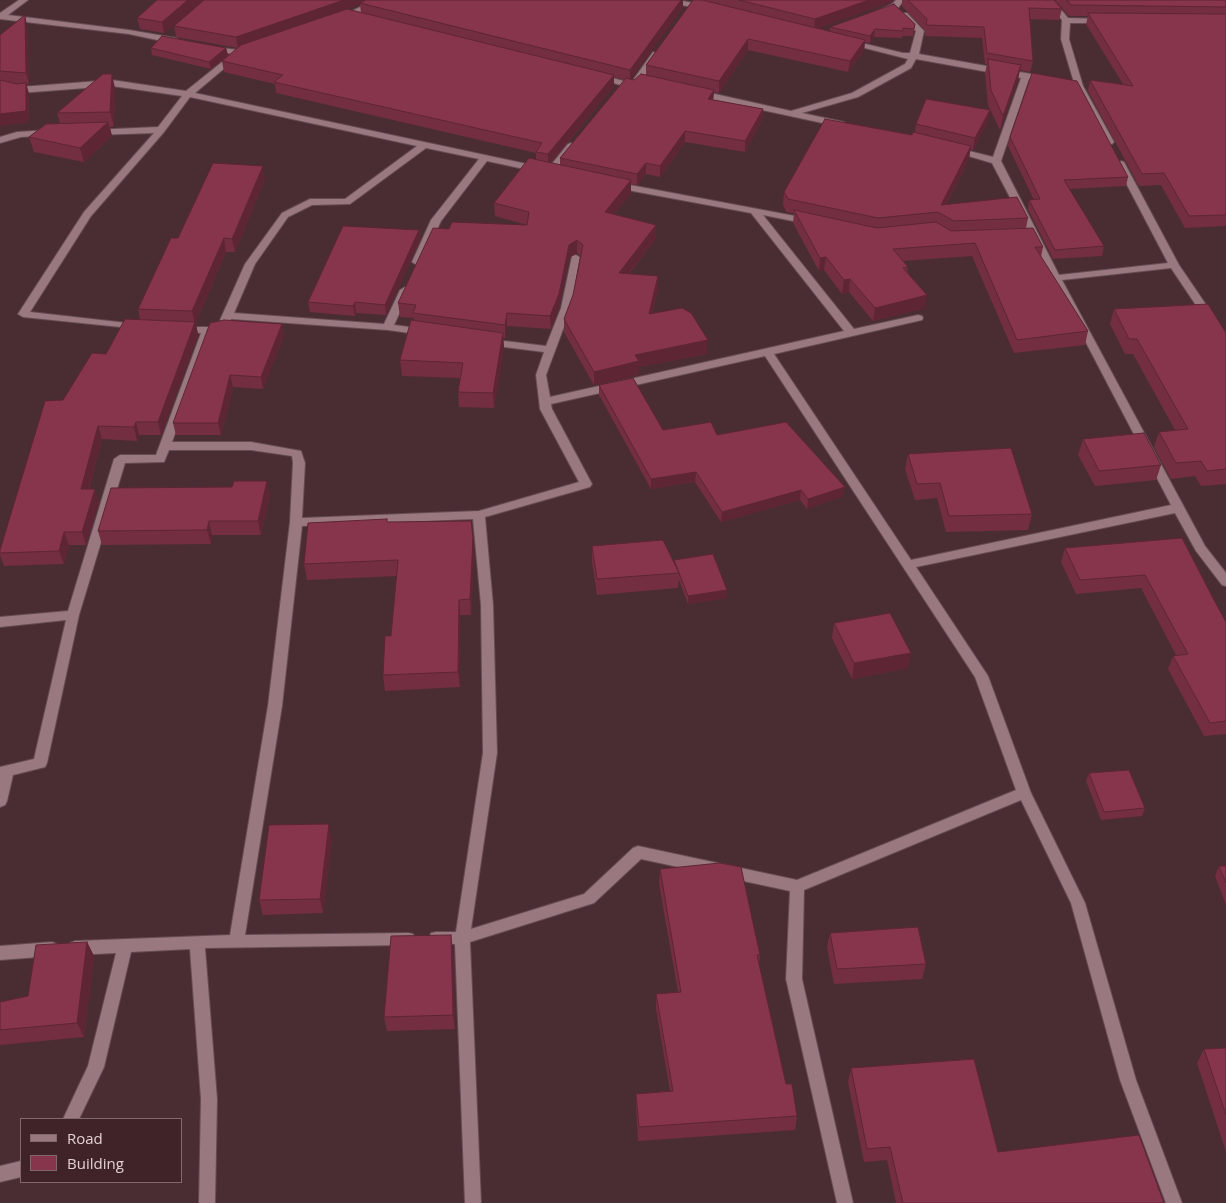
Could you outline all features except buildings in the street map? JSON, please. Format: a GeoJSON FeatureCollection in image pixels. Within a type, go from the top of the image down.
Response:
{"type":"FeatureCollection","features":[{"type":"Feature","properties":{"kind":"street"},"geometry":{"type":"LineString","coordinates":[[0,17],[24,0]]}},
{"type":"Feature","properties":{"kind":"street"},"geometry":{"type":"LineString","coordinates":[[358,18],[344,17],[381,0]]}},
{"type":"Feature","properties":{"kind":"street"},"geometry":{"type":"LineString","coordinates":[[662,0],[712,9]]}},
{"type":"Feature","properties":{"kind":"street"},"geometry":{"type":"LineString","coordinates":[[1049,0],[1066,20],[1065,39],[1071,84],[1174,265],[1226,342]]}},
{"type":"Feature","properties":{"kind":"street"},"geometry":{"type":"LineString","coordinates":[[791,114],[855,95],[908,66],[914,56],[920,31],[897,3],[868,16]]}},
{"type":"Feature","properties":{"kind":"street"},"geometry":{"type":"LineString","coordinates":[[0,7],[11,9]]}},
{"type":"Feature","properties":{"kind":"street"},"geometry":{"type":"LineString","coordinates":[[0,17],[168,36],[183,42]]}},
{"type":"Feature","properties":{"kind":"street"},"geometry":{"type":"LineString","coordinates":[[1066,20],[1115,21]]}},
{"type":"Feature","properties":{"kind":"street"},"geometry":{"type":"LineString","coordinates":[[841,41],[903,56],[914,56],[1071,84]]}},
{"type":"Feature","properties":{"kind":"street"},"geometry":{"type":"LineString","coordinates":[[202,46],[239,53]]}},
{"type":"Feature","properties":{"kind":"street"},"geometry":{"type":"LineString","coordinates":[[149,328],[23,314],[87,214],[161,130],[188,94],[239,53],[256,47]]}},
{"type":"Feature","properties":{"kind":"street"},"geometry":{"type":"LineString","coordinates":[[585,74],[620,87],[633,86],[643,81],[660,50]]}},
{"type":"Feature","properties":{"kind":"street"},"geometry":{"type":"LineString","coordinates":[[1026,76],[996,161],[1029,236],[1056,278],[1200,548],[1226,582]]}},
{"type":"Feature","properties":{"kind":"street"},"geometry":{"type":"LineString","coordinates":[[0,87],[20,90],[112,83],[188,94],[555,172],[579,137]]}},
{"type":"Feature","properties":{"kind":"street"},"geometry":{"type":"LineString","coordinates":[[684,90],[847,125]]}},
{"type":"Feature","properties":{"kind":"street"},"geometry":{"type":"LineString","coordinates":[[86,132],[161,130]]}},
{"type":"Feature","properties":{"kind":"street"},"geometry":{"type":"LineString","coordinates":[[0,140],[20,134],[58,133]]}},
{"type":"Feature","properties":{"kind":"street"},"geometry":{"type":"LineString","coordinates":[[168,328],[221,330],[250,264],[285,215],[310,202],[347,202],[398,166],[425,144]]}},
{"type":"Feature","properties":{"kind":"street"},"geometry":{"type":"LineString","coordinates":[[940,147],[996,161]]}},
{"type":"Feature","properties":{"kind":"street"},"geometry":{"type":"LineString","coordinates":[[388,327],[436,220],[485,158]]}},
{"type":"Feature","properties":{"kind":"street"},"geometry":{"type":"LineString","coordinates":[[606,183],[819,223]]}},
{"type":"Feature","properties":{"kind":"street"},"geometry":{"type":"LineString","coordinates":[[754,210],[851,333]]}},
{"type":"Feature","properties":{"kind":"street"},"geometry":{"type":"LineString","coordinates":[[296,522],[478,515],[586,484],[546,409],[541,375],[566,308],[576,258]]}},
{"type":"Feature","properties":{"kind":"street"},"geometry":{"type":"LineString","coordinates":[[1056,278],[1174,265]]}},
{"type":"Feature","properties":{"kind":"street"},"geometry":{"type":"LineString","coordinates":[[227,316],[388,327],[436,334]]}},
{"type":"Feature","properties":{"kind":"street"},"geometry":{"type":"LineString","coordinates":[[545,402],[918,318]]}},
{"type":"Feature","properties":{"kind":"street"},"geometry":{"type":"LineString","coordinates":[[0,801],[4,771],[40,763],[73,615],[120,459],[160,460],[207,330]]}},
{"type":"Feature","properties":{"kind":"street"},"geometry":{"type":"LineString","coordinates":[[474,340],[550,350]]}},
{"type":"Feature","properties":{"kind":"street"},"geometry":{"type":"LineString","coordinates":[[768,352],[906,565],[981,676],[1024,793],[1078,903],[1128,1080],[1174,1203]]}},
{"type":"Feature","properties":{"kind":"street"},"geometry":{"type":"LineString","coordinates":[[165,446],[251,446],[298,454],[296,522],[275,706],[236,942]]}},
{"type":"Feature","properties":{"kind":"street"},"geometry":{"type":"LineString","coordinates":[[906,565],[1178,508]]}},
{"type":"Feature","properties":{"kind":"street"},"geometry":{"type":"LineString","coordinates":[[473,1203],[462,938],[490,753],[487,605],[478,515]]}},
{"type":"Feature","properties":{"kind":"street"},"geometry":{"type":"LineString","coordinates":[[0,622],[73,615]]}},
{"type":"Feature","properties":{"kind":"street"},"geometry":{"type":"LineString","coordinates":[[0,953],[197,942],[462,938],[589,899],[638,852],[797,886],[1024,793]]}},
{"type":"Feature","properties":{"kind":"street"},"geometry":{"type":"LineString","coordinates":[[797,886],[794,978],[845,1203]]}},
{"type":"Feature","properties":{"kind":"street"},"geometry":{"type":"LineString","coordinates":[[197,942],[208,1099],[207,1203]]}},
{"type":"Feature","properties":{"kind":"street"},"geometry":{"type":"LineString","coordinates":[[71,1118],[96,1067],[125,946]]}},
{"type":"Feature","properties":{"kind":"street"},"geometry":{"type":"LineString","coordinates":[[0,1174],[20,1169]]}}]}
